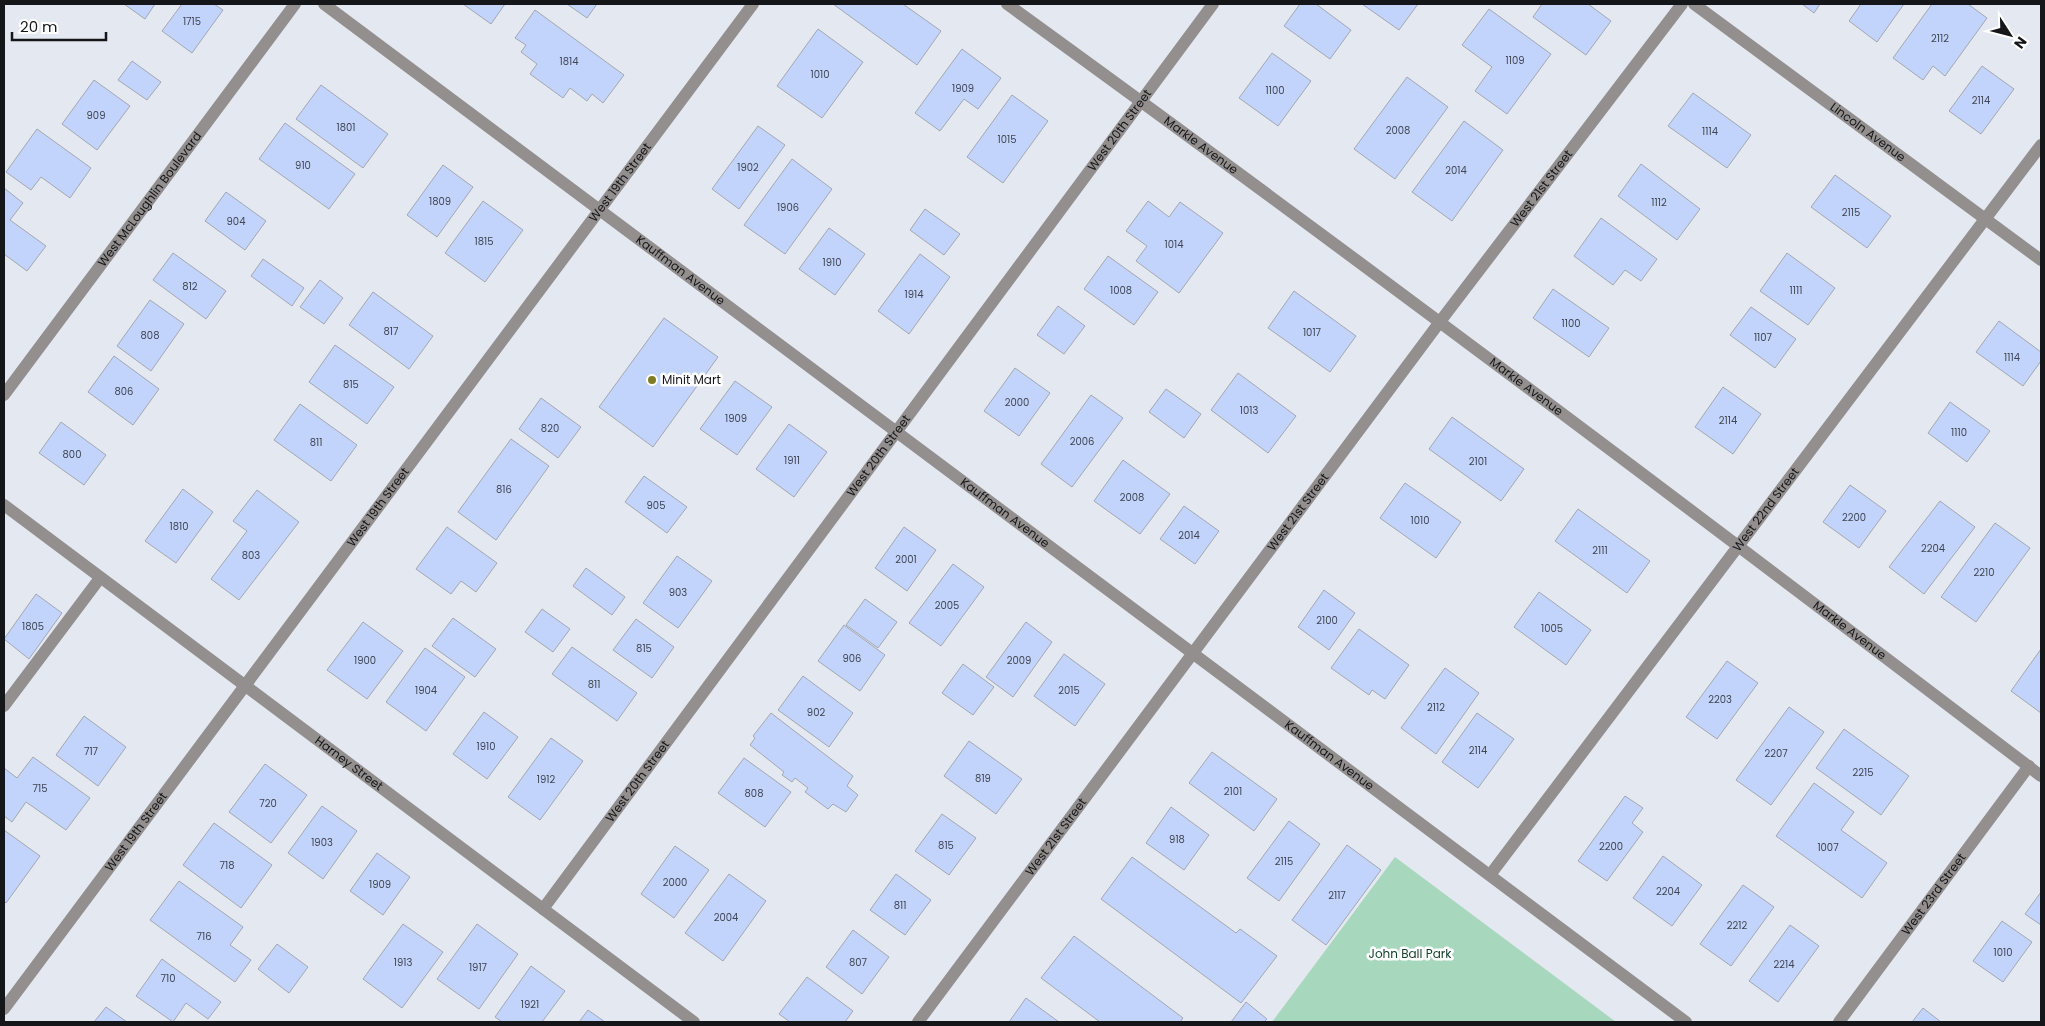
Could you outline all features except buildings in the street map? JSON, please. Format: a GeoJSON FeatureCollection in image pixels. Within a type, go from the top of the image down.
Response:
{"type":"FeatureCollection","features":[{"type":"Feature","properties":{"kind":"street","name":"West McLoughlin Boulevard"},"geometry":{"type":"LineString","coordinates":[[4,395],[295,4]]}},
{"type":"Feature","properties":{"kind":"street","name":"Kauffman Avenue"},"geometry":{"type":"LineString","coordinates":[[324,4],[1686,1022]]}},
{"type":"Feature","properties":{"kind":"street","name":"West 19th Street"},"geometry":{"type":"LineString","coordinates":[[4,1009],[754,4]]}},
{"type":"Feature","properties":{"kind":"street","name":"Markle Avenue"},"geometry":{"type":"LineString","coordinates":[[1007,4],[1141,100],[2041,776]]}},
{"type":"Feature","properties":{"kind":"street","name":"West 20th Street"},"geometry":{"type":"LineString","coordinates":[[543,909],[1213,4]]}},
{"type":"Feature","properties":{"kind":"street","name":"West 21st Street"},"geometry":{"type":"LineString","coordinates":[[918,1022],[1439,323],[1682,4]]}},
{"type":"Feature","properties":{"kind":"street","name":"Lincoln Avenue"},"geometry":{"type":"LineString","coordinates":[[1694,4],[2041,260]]}},
{"type":"Feature","properties":{"kind":"street","name":"West 22nd Street"},"geometry":{"type":"LineString","coordinates":[[1490,875],[2041,145]]}},
{"type":"Feature","properties":{"kind":"street","name":"Harney Street"},"geometry":{"type":"LineString","coordinates":[[4,505],[694,1022]]}},
{"type":"Feature","properties":{"kind":"street"},"geometry":{"type":"LineString","coordinates":[[4,706],[100,578]]}},
{"type":"Feature","properties":{"kind":"street","name":"West 23rd Street"},"geometry":{"type":"LineString","coordinates":[[1839,1022],[2029,766]]}},
{"type":"Feature","properties":{"kind":"green space","name":"John Ball Park"},"geometry":{"type":"Polygon","coordinates":[[[1395,857],[1616,1022],[1272,1022],[1395,857]]]}},
{"type":"Feature","properties":{"kind":"place","name":"Minit Mart"},"geometry":{"type":"Point","coordinates":[652,380]}}]}
